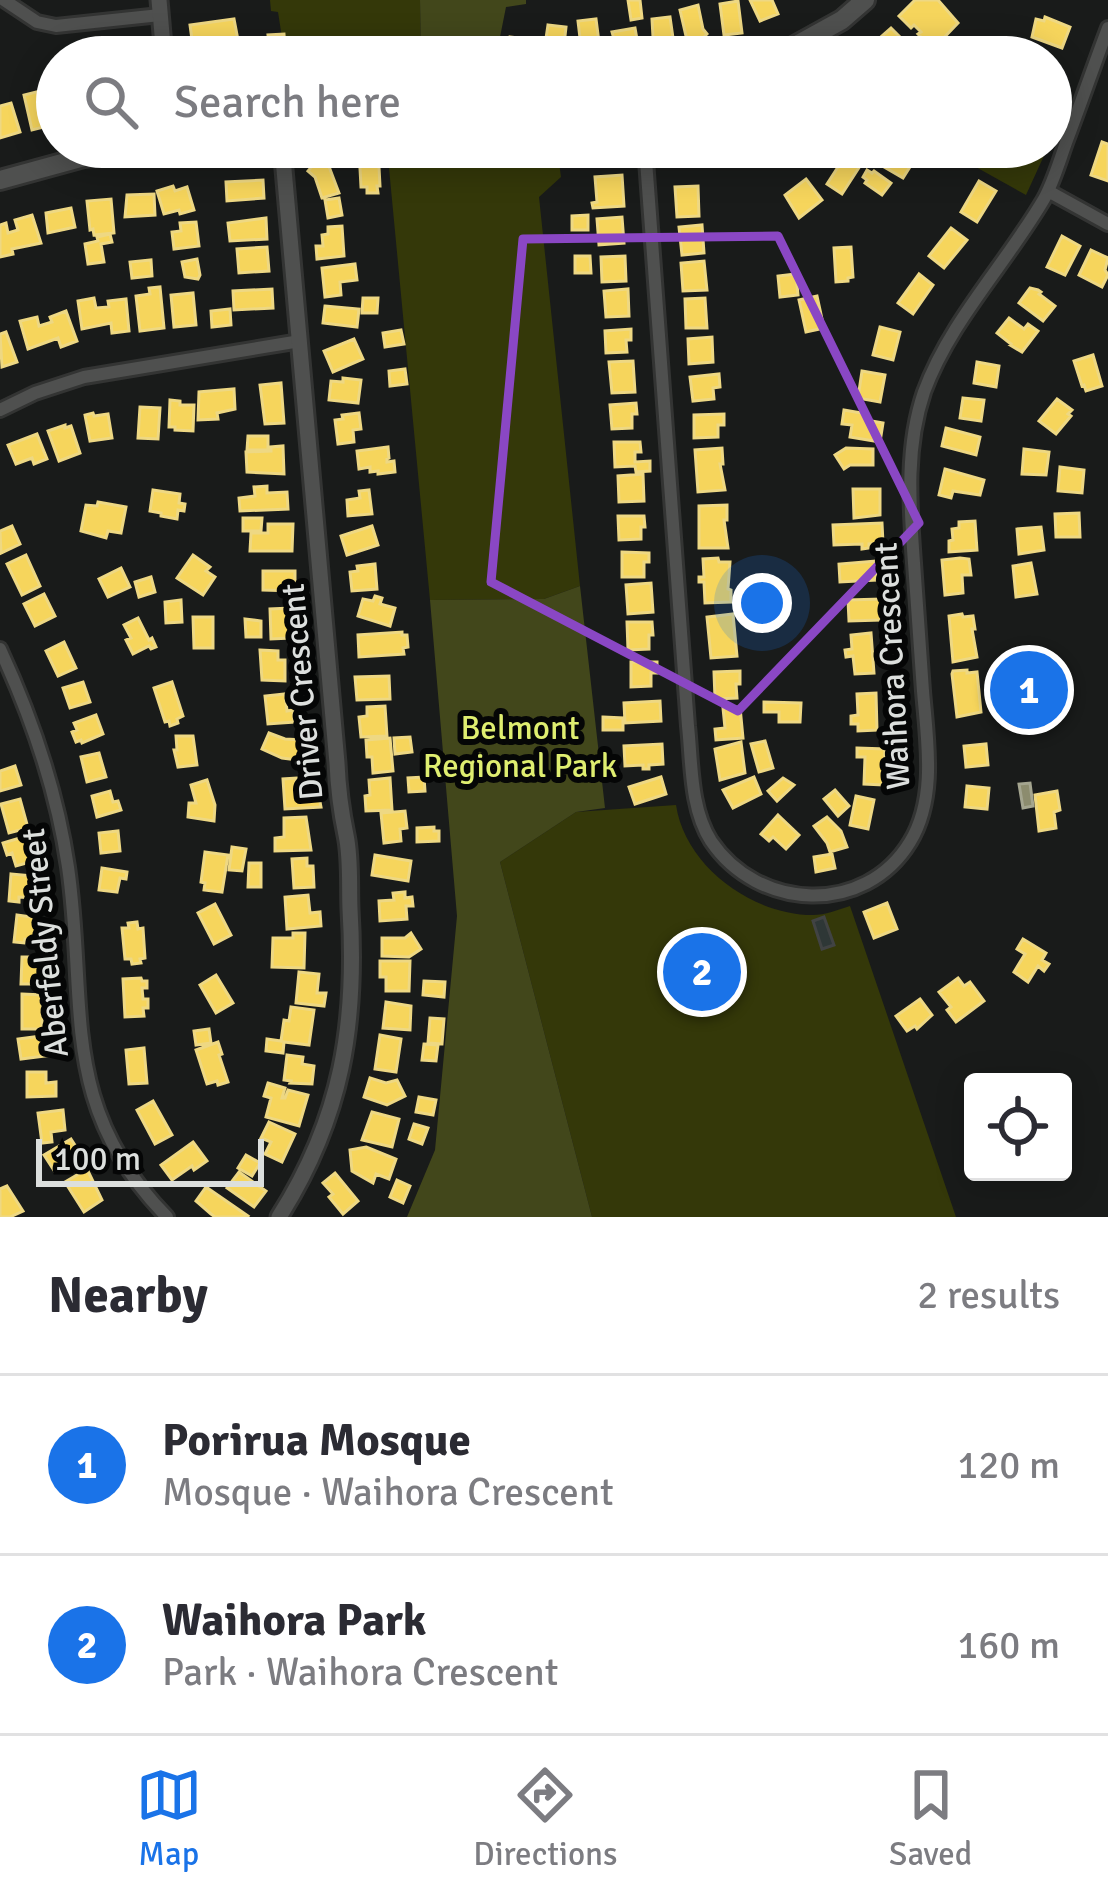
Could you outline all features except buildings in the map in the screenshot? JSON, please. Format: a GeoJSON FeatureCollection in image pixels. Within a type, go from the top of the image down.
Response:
{"type":"FeatureCollection","features":[{"type":"Feature","properties":{"kind":"main road"},"geometry":{"type":"LineString","coordinates":[[813,36],[865,0]]}},
{"type":"Feature","properties":{"kind":"main road"},"geometry":{"type":"LineString","coordinates":[[0,179],[45,168]]}},
{"type":"Feature","properties":{"kind":"street"},"geometry":{"type":"LineString","coordinates":[[4,0],[37,22],[56,26],[159,8]]}},
{"type":"Feature","properties":{"kind":"street","name":"Waihora Crescent"},"geometry":{"type":"LineString","coordinates":[[1072,126],[1108,28]]}},
{"type":"Feature","properties":{"kind":"street","name":"Driver Crescent"},"geometry":{"type":"LineString","coordinates":[[279,1217],[302,1178],[334,1098],[349,1034],[353,982],[346,835],[338,802],[284,168]]}},
{"type":"Feature","properties":{"kind":"street","name":"Waihora Crescent"},"geometry":{"type":"LineString","coordinates":[[647,168],[698,807],[710,839],[739,870],[763,886],[806,897],[835,894],[876,877],[895,862],[920,824],[928,771],[909,497],[912,443],[924,394],[944,349],[1048,191],[1056,168]]}},
{"type":"Feature","properties":{"kind":"street"},"geometry":{"type":"LineString","coordinates":[[1048,191],[1108,224]]}},
{"type":"Feature","properties":{"kind":"street"},"geometry":{"type":"LineString","coordinates":[[0,410],[84,377],[300,341]]}},
{"type":"Feature","properties":{"kind":"street","name":"Aberfeldy Street"},"geometry":{"type":"LineString","coordinates":[[0,650],[36,736],[60,824],[74,905],[80,1032],[88,1083],[118,1157],[167,1217]]}},
{"type":"Feature","properties":{"kind":"highlighted area"},"geometry":{"type":"Polygon","coordinates":[[[778,236],[919,523],[738,711],[491,582],[523,239],[778,236]]]}},
{"type":"Feature","properties":{"kind":"green space"},"geometry":{"type":"Polygon","coordinates":[[[270,0],[420,0],[421,36],[282,36],[278,12],[271,11],[270,0]]]}},
{"type":"Feature","properties":{"kind":"green space"},"geometry":{"type":"Polygon","coordinates":[[[420,0],[526,0],[526,4],[506,7],[500,36],[421,36],[420,0]]]}},
{"type":"Feature","properties":{"kind":"green space"},"geometry":{"type":"Polygon","coordinates":[[[389,168],[560,168],[561,177],[539,197],[580,586],[544,599],[430,600],[389,168]]]}},
{"type":"Feature","properties":{"kind":"green space"},"geometry":{"type":"Polygon","coordinates":[[[978,168],[1038,168],[1026,195],[978,168]]]}},
{"type":"Feature","properties":{"kind":"green space","name":"Belmont Regional Park"},"geometry":{"type":"Polygon","coordinates":[[[580,586],[605,808],[576,812],[500,862],[592,1217],[407,1217],[435,1150],[457,916],[430,600],[544,599],[580,586]]]}},
{"type":"Feature","properties":{"kind":"green space"},"geometry":{"type":"Polygon","coordinates":[[[676,805],[682,827],[707,867],[745,896],[790,913],[813,915],[850,906],[956,1217],[592,1217],[500,862],[576,812],[676,805]]]}},
{"type":"Feature","properties":{"kind":"place","name":"Porirua Mosque"},"geometry":{"type":"Point","coordinates":[1029,690]}},
{"type":"Feature","properties":{"kind":"place","name":"Waihora Park"},"geometry":{"type":"Point","coordinates":[702,972]}}]}
